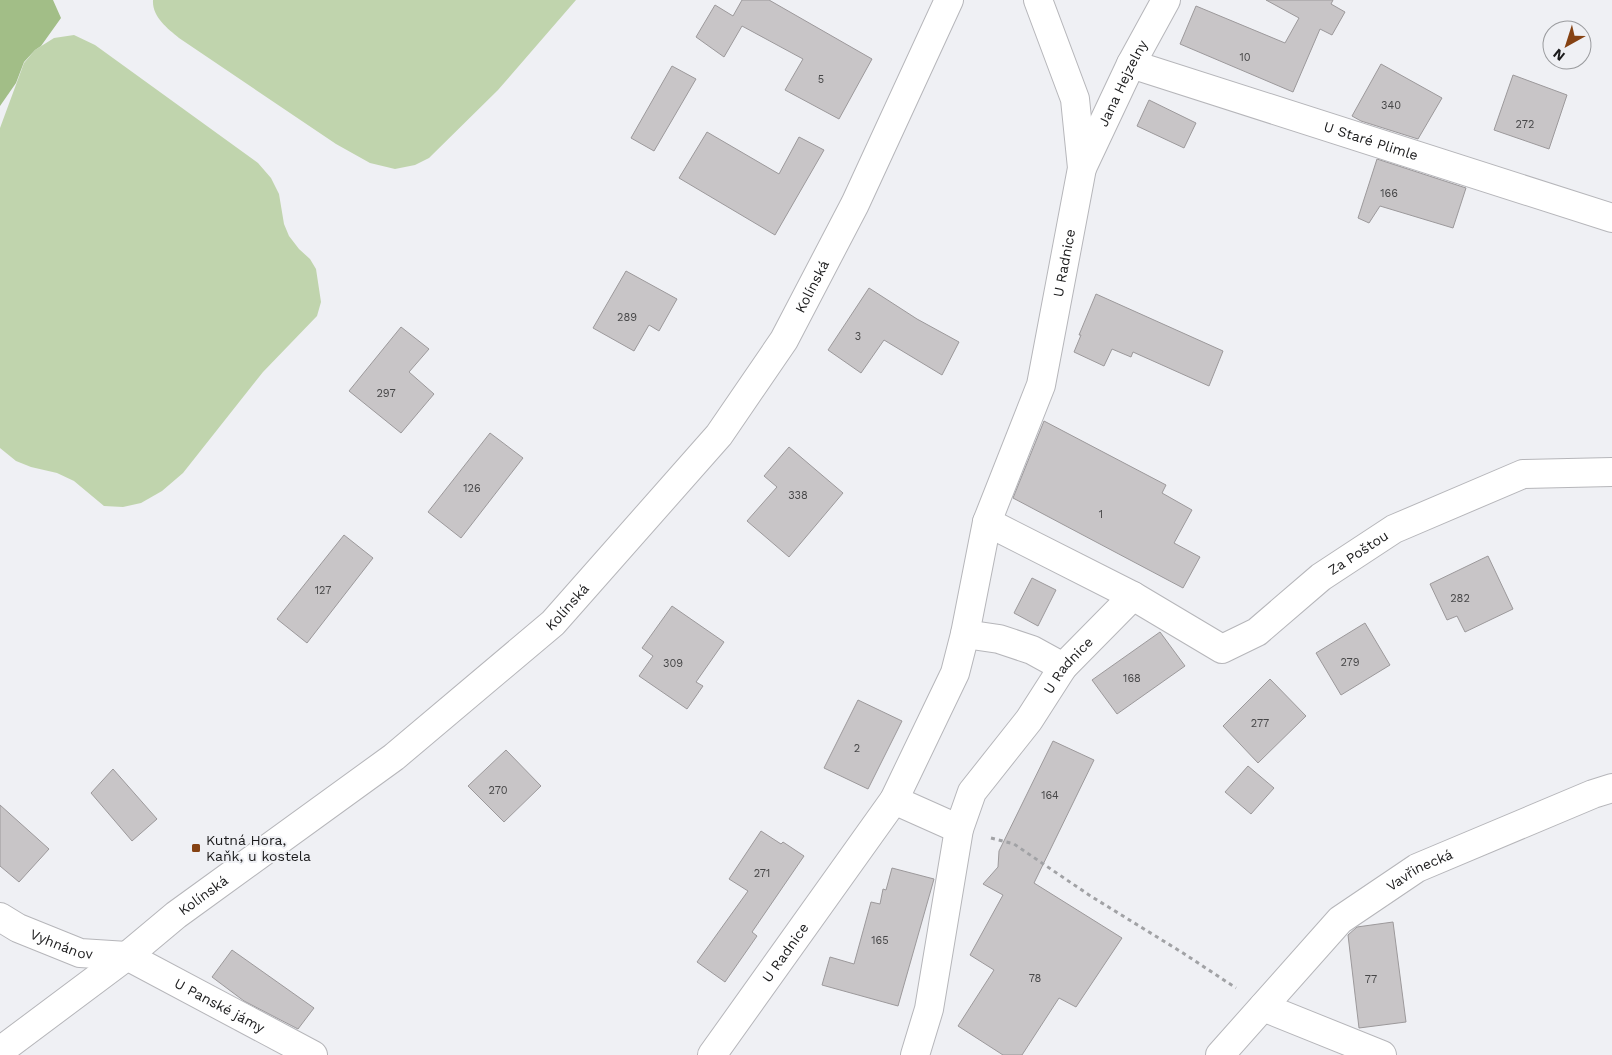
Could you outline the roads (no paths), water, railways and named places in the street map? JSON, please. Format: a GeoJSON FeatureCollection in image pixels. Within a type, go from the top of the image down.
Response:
{"type":"FeatureCollection","features":[{"type":"Feature","properties":{"kind":"street","name":"Kolínská"},"geometry":{"type":"LineString","coordinates":[[0,1051],[127,956],[176,915],[394,757],[552,623],[719,435],[784,340],[856,204],[949,0]]}},
{"type":"Feature","properties":{"kind":"street","name":"U Radnice"},"geometry":{"type":"LineString","coordinates":[[712,1055],[894,800],[955,673],[965,634],[987,522],[1041,385],[1082,168],[1075,99],[1038,0]]}},
{"type":"Feature","properties":{"kind":"street","name":"Jana Hejzelny"},"geometry":{"type":"LineString","coordinates":[[1082,168],[1131,64],[1166,0]]}},
{"type":"Feature","properties":{"kind":"street","name":"U Staré Plimle"},"geometry":{"type":"LineString","coordinates":[[1131,64],[1612,218]]}},
{"type":"Feature","properties":{"kind":"street","name":"Za Poštou"},"geometry":{"type":"LineString","coordinates":[[1133,596],[1222,649],[1257,632],[1321,577],[1394,529],[1523,474],[1612,472]]}},
{"type":"Feature","properties":{"kind":"street"},"geometry":{"type":"LineString","coordinates":[[987,522],[1133,596]]}},
{"type":"Feature","properties":{"kind":"street","name":"U Radnice"},"geometry":{"type":"LineString","coordinates":[[915,1055],[929,1009],[959,829],[972,792],[1028,720],[1063,667],[1133,596]]}},
{"type":"Feature","properties":{"kind":"street"},"geometry":{"type":"LineString","coordinates":[[965,634],[999,639],[1015,644],[1032,650],[1063,667]]}},
{"type":"Feature","properties":{"kind":"street","name":"Vavřinecká"},"geometry":{"type":"LineString","coordinates":[[1220,1055],[1340,920],[1417,868],[1593,794],[1612,788]]}},
{"type":"Feature","properties":{"kind":"street"},"geometry":{"type":"LineString","coordinates":[[894,800],[959,829]]}},
{"type":"Feature","properties":{"kind":"street","name":"Vyhnánov"},"geometry":{"type":"LineString","coordinates":[[0,917],[18,928],[80,953],[127,956]]}},
{"type":"Feature","properties":{"kind":"street","name":"U Panské jámy"},"geometry":{"type":"LineString","coordinates":[[127,956],[313,1055]]}},
{"type":"Feature","properties":{"kind":"street"},"geometry":{"type":"LineString","coordinates":[[1263,1007],[1382,1055]]}},
{"type":"Feature","properties":{"kind":"place","name":"Kutná Hora, Kaňk, u kostela"},"geometry":{"type":"Point","coordinates":[196,848]}}]}
